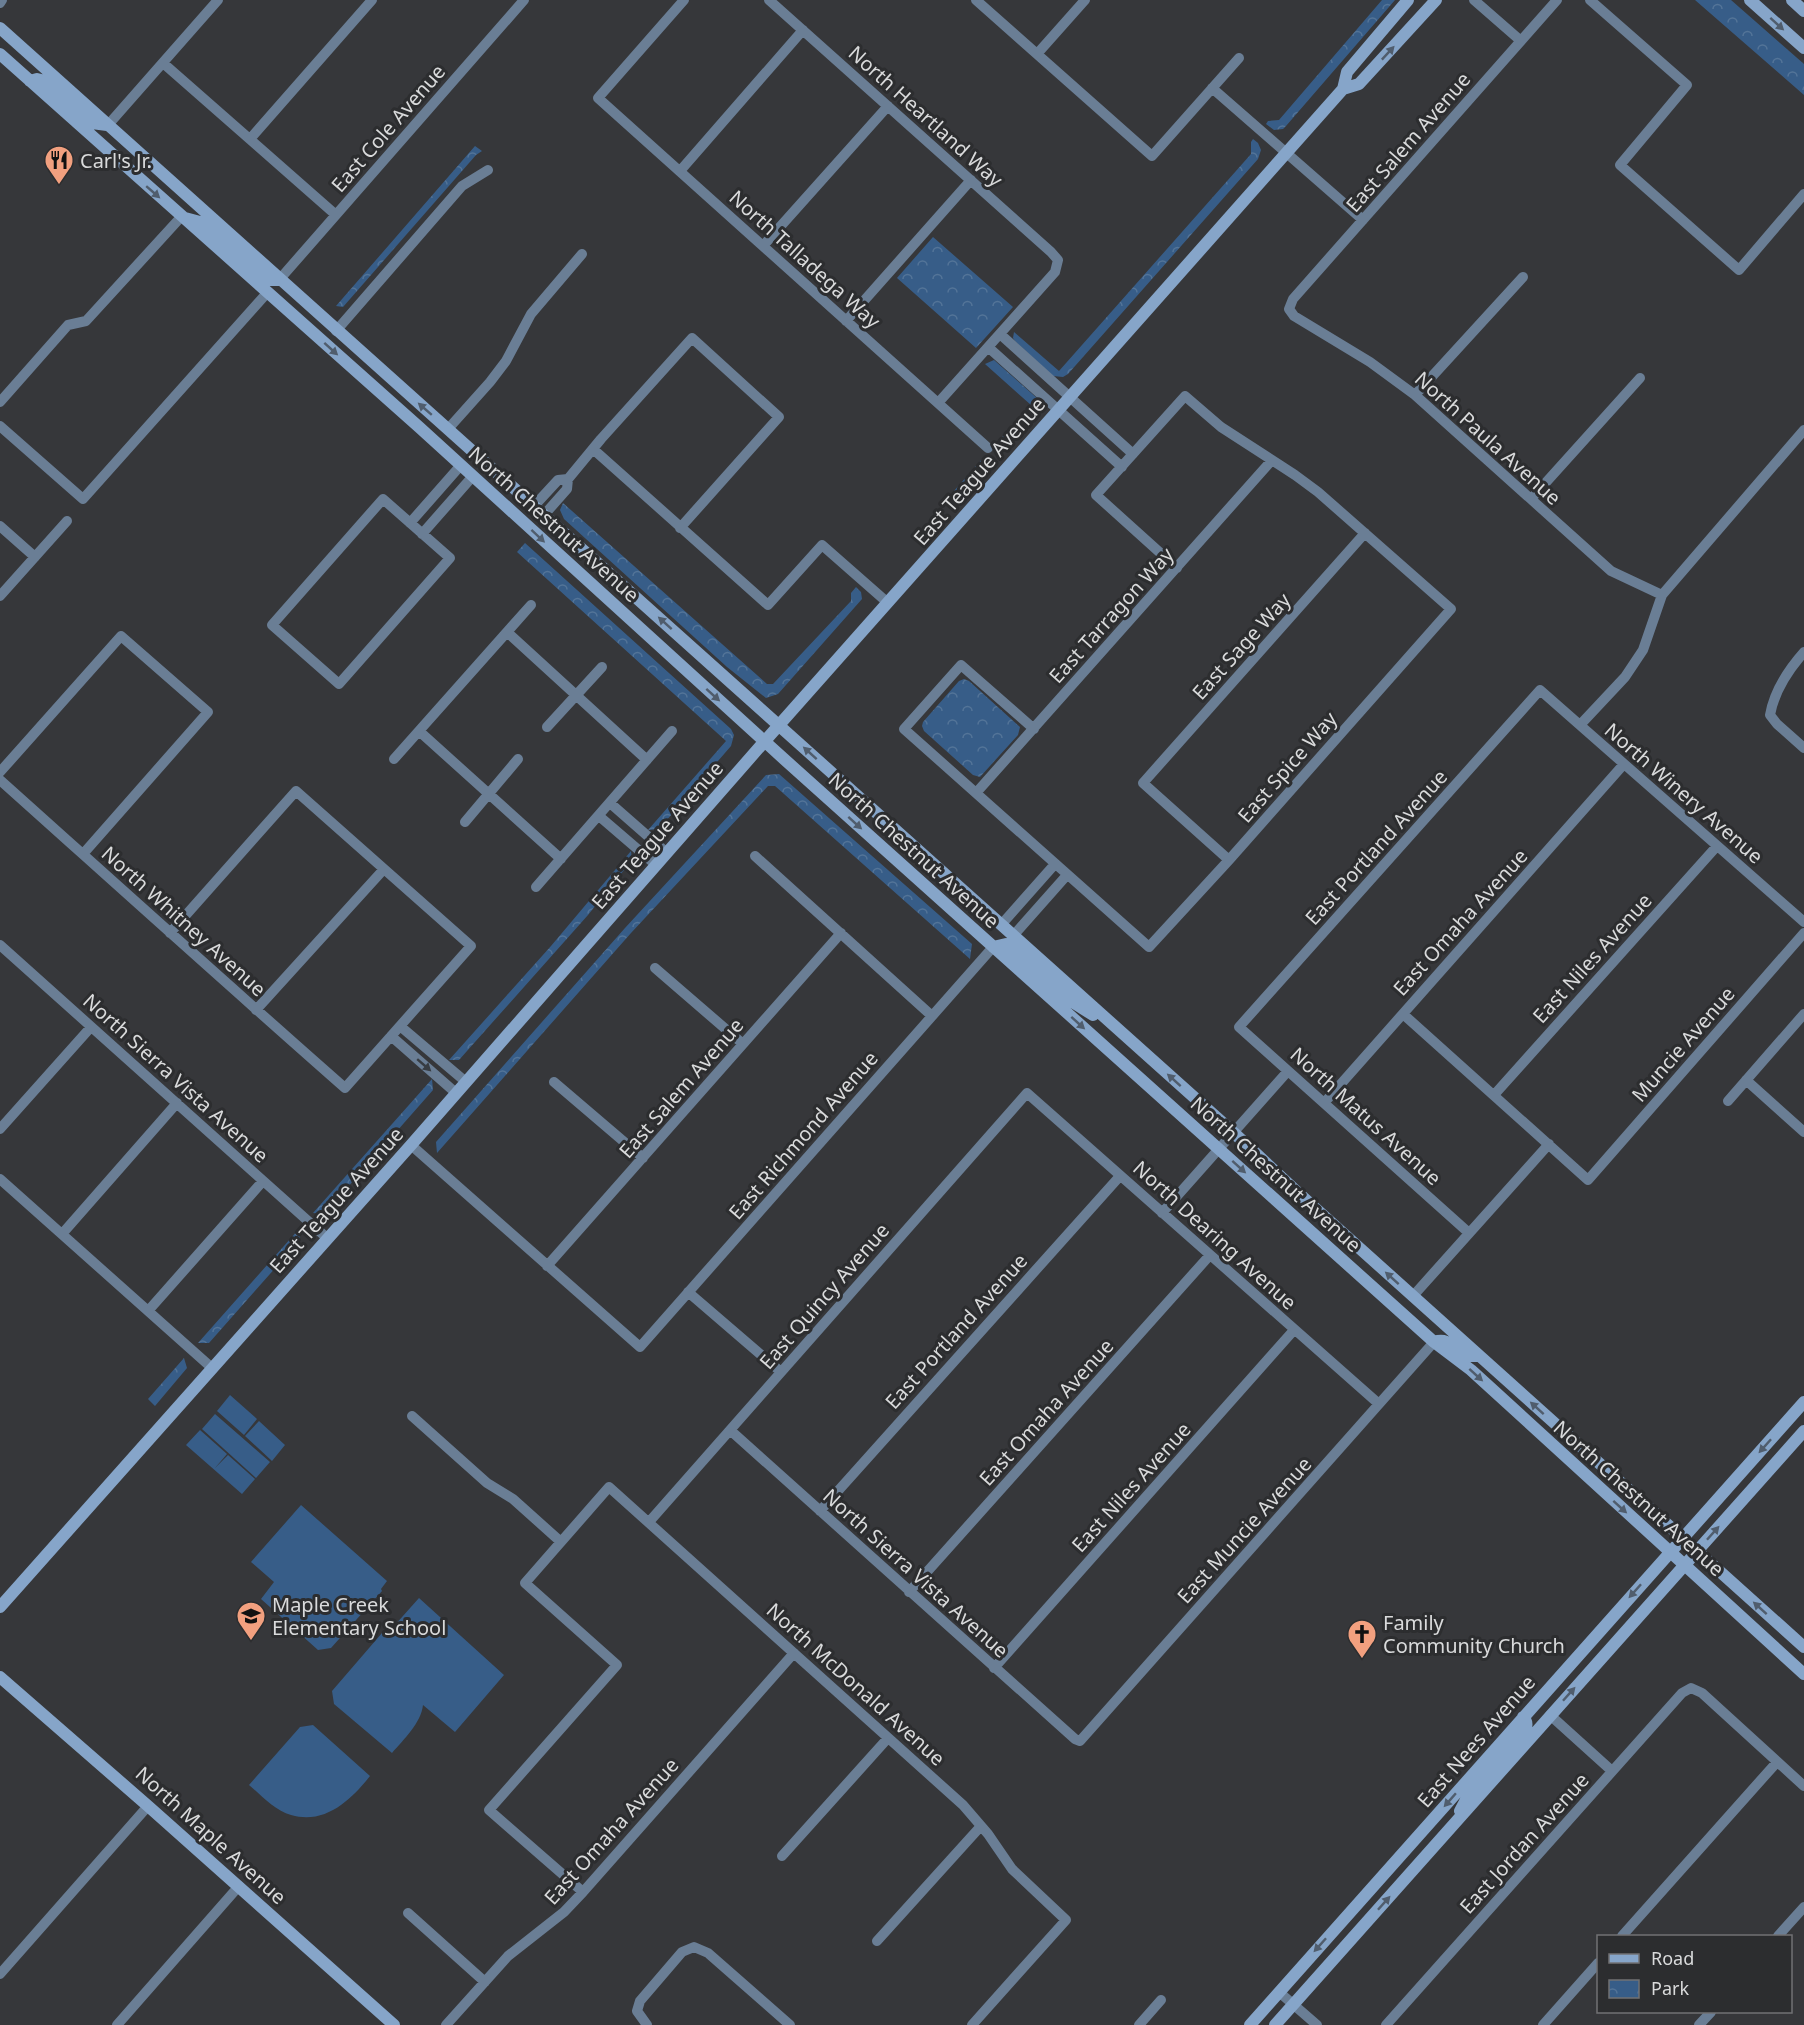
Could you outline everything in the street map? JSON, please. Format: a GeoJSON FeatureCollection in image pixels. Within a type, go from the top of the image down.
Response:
{"type":"FeatureCollection","features":[{"type":"Feature","properties":{"kind":"main road","name":"East Teague Avenue"},"geometry":{"type":"LineString","coordinates":[[0,1607],[1343,89],[1347,72],[1408,0]]}},
{"type":"Feature","properties":{"kind":"main road","name":"East Teague Avenue"},"geometry":{"type":"LineString","coordinates":[[1343,89],[1359,84],[1436,0]]}},
{"type":"Feature","properties":{"kind":"main road"},"geometry":{"type":"LineString","coordinates":[[1750,0],[1804,48]]}},
{"type":"Feature","properties":{"kind":"main road"},"geometry":{"type":"LineString","coordinates":[[1792,0],[1804,11]]}},
{"type":"Feature","properties":{"kind":"main road","name":"North Chestnut Avenue"},"geometry":{"type":"LineString","coordinates":[[0,28],[1804,1647]]}},
{"type":"Feature","properties":{"kind":"main road","name":"North Chestnut Avenue"},"geometry":{"type":"LineString","coordinates":[[0,54],[180,217],[461,465],[764,742],[1434,1342],[1470,1371],[1804,1674]]}},
{"type":"Feature","properties":{"kind":"main road"},"geometry":{"type":"LineString","coordinates":[[30,81],[37,79],[45,81],[92,123],[108,125]]}},
{"type":"Feature","properties":{"kind":"main road"},"geometry":{"type":"LineString","coordinates":[[180,217],[200,222],[261,278],[279,279]]}},
{"type":"Feature","properties":{"kind":"main road"},"geometry":{"type":"LineString","coordinates":[[267,293],[281,295],[321,330],[336,331]]}},
{"type":"Feature","properties":{"kind":"main road"},"geometry":{"type":"LineString","coordinates":[[461,465],[483,477],[527,515],[539,518],[539,511]]}},
{"type":"Feature","properties":{"kind":"main road"},"geometry":{"type":"LineString","coordinates":[[993,947],[1006,944],[1066,998],[1122,1033]]}},
{"type":"Feature","properties":{"kind":"main road"},"geometry":{"type":"LineString","coordinates":[[1434,1342],[1442,1340],[1464,1355],[1479,1356]]}},
{"type":"Feature","properties":{"kind":"main road","name":"East Nees Avenue"},"geometry":{"type":"LineString","coordinates":[[1250,2025],[1804,1402]]}},
{"type":"Feature","properties":{"kind":"main road","name":"East Nees Avenue"},"geometry":{"type":"LineString","coordinates":[[1275,2025],[1804,1431]]}},
{"type":"Feature","properties":{"kind":"main road","name":"North Maple Avenue"},"geometry":{"type":"LineString","coordinates":[[0,1677],[394,2025]]}},
{"type":"Feature","properties":{"kind":"main road"},"geometry":{"type":"LineString","coordinates":[[1447,1832],[1470,1792],[1524,1732],[1527,1721],[1523,1717]]}},
{"type":"Feature","properties":{"kind":"street"},"geometry":{"type":"LineString","coordinates":[[108,125],[218,0]]}},
{"type":"Feature","properties":{"kind":"street"},"geometry":{"type":"LineString","coordinates":[[250,139],[372,0]]}},
{"type":"Feature","properties":{"kind":"street","name":"East Cole Avenue"},"geometry":{"type":"LineString","coordinates":[[279,279],[524,0]]}},
{"type":"Feature","properties":{"kind":"street","name":"North Talladega Way"},"geometry":{"type":"LineString","coordinates":[[684,0],[598,98],[988,448]]}},
{"type":"Feature","properties":{"kind":"street","name":"North Heartland Way"},"geometry":{"type":"LineString","coordinates":[[769,0],[1058,260],[1055,272],[999,334]]}},
{"type":"Feature","properties":{"kind":"street"},"geometry":{"type":"LineString","coordinates":[[976,0],[1152,156],[1239,58]]}},
{"type":"Feature","properties":{"kind":"street"},"geometry":{"type":"LineString","coordinates":[[1037,54],[1085,0]]}},
{"type":"Feature","properties":{"kind":"street"},"geometry":{"type":"LineString","coordinates":[[1474,0],[1521,41]]}},
{"type":"Feature","properties":{"kind":"street","name":"East Salem Avenue"},"geometry":{"type":"LineString","coordinates":[[1289,309],[1293,299],[1557,0]]}},
{"type":"Feature","properties":{"kind":"street"},"geometry":{"type":"LineString","coordinates":[[1590,0],[1688,85],[1620,165],[1738,270],[1804,194]]}},
{"type":"Feature","properties":{"kind":"street"},"geometry":{"type":"LineString","coordinates":[[680,171],[803,30]]}},
{"type":"Feature","properties":{"kind":"street"},"geometry":{"type":"LineString","coordinates":[[163,63],[336,215]]}},
{"type":"Feature","properties":{"kind":"street"},"geometry":{"type":"LineString","coordinates":[[1212,88],[1363,220]]}},
{"type":"Feature","properties":{"kind":"street"},"geometry":{"type":"LineString","coordinates":[[763,246],[888,106]]}},
{"type":"Feature","properties":{"kind":"street"},"geometry":{"type":"LineString","coordinates":[[336,331],[462,186],[488,170]]}},
{"type":"Feature","properties":{"kind":"street"},"geometry":{"type":"LineString","coordinates":[[846,321],[971,180]]}},
{"type":"Feature","properties":{"kind":"street"},"geometry":{"type":"LineString","coordinates":[[0,402],[68,326],[86,321],[180,217]]}},
{"type":"Feature","properties":{"kind":"street"},"geometry":{"type":"LineString","coordinates":[[448,429],[490,382],[506,361],[531,314],[582,254]]}},
{"type":"Feature","properties":{"kind":"street"},"geometry":{"type":"LineString","coordinates":[[1415,395],[1523,277]]}},
{"type":"Feature","properties":{"kind":"street"},"geometry":{"type":"LineString","coordinates":[[0,426],[82,499],[267,293]]}},
{"type":"Feature","properties":{"kind":"street","name":"North Paula Avenue"},"geometry":{"type":"LineString","coordinates":[[1289,309],[1293,316],[1370,362],[1415,395],[1611,571],[1662,595]]}},
{"type":"Feature","properties":{"kind":"street"},"geometry":{"type":"LineString","coordinates":[[938,403],[999,334],[1133,454]]}},
{"type":"Feature","properties":{"kind":"street"},"geometry":{"type":"LineString","coordinates":[[539,511],[567,489],[568,478],[692,338],[779,417],[680,528]]}},
{"type":"Feature","properties":{"kind":"street"},"geometry":{"type":"LineString","coordinates":[[988,347],[1122,467]]}},
{"type":"Feature","properties":{"kind":"street"},"geometry":{"type":"LineString","coordinates":[[1022,377],[1032,364]]}},
{"type":"Feature","properties":{"kind":"street"},"geometry":{"type":"LineString","coordinates":[[1531,499],[1640,378]]}},
{"type":"Feature","properties":{"kind":"street"},"geometry":{"type":"LineString","coordinates":[[1177,568],[1096,495],[1185,396],[1221,427],[1318,492],[1365,533]]}},
{"type":"Feature","properties":{"kind":"street"},"geometry":{"type":"LineString","coordinates":[[1089,437],[1100,425]]}},
{"type":"Feature","properties":{"kind":"street"},"geometry":{"type":"LineString","coordinates":[[1580,725],[1625,677],[1643,650],[1662,595],[1804,430]]}},
{"type":"Feature","properties":{"kind":"street"},"geometry":{"type":"LineString","coordinates":[[593,448],[768,605],[822,544],[888,603]]}},
{"type":"Feature","properties":{"kind":"street","name":"East Tarragon Way"},"geometry":{"type":"LineString","coordinates":[[976,793],[1272,460]]}},
{"type":"Feature","properties":{"kind":"street"},"geometry":{"type":"LineString","coordinates":[[410,523],[461,465]]}},
{"type":"Feature","properties":{"kind":"street"},"geometry":{"type":"LineString","coordinates":[[422,534],[473,476]]}},
{"type":"Feature","properties":{"kind":"street"},"geometry":{"type":"LineString","coordinates":[[382,499],[410,523],[450,558],[339,684],[272,625],[382,499]]}},
{"type":"Feature","properties":{"kind":"street"},"geometry":{"type":"LineString","coordinates":[[429,500],[442,512]]}},
{"type":"Feature","properties":{"kind":"street"},"geometry":{"type":"LineString","coordinates":[[0,596],[67,521]]}},
{"type":"Feature","properties":{"kind":"street"},"geometry":{"type":"LineString","coordinates":[[0,526],[34,557]]}},
{"type":"Feature","properties":{"kind":"street","name":"East Spice Way"},"geometry":{"type":"LineString","coordinates":[[1067,874],[1149,947],[1229,860],[1450,609],[1365,533]]}},
{"type":"Feature","properties":{"kind":"street","name":"East Sage Way"},"geometry":{"type":"LineString","coordinates":[[1229,860],[1143,783],[1365,533]]}},
{"type":"Feature","properties":{"kind":"street"},"geometry":{"type":"LineString","coordinates":[[394,759],[531,605]]}},
{"type":"Feature","properties":{"kind":"street"},"geometry":{"type":"LineString","coordinates":[[507,632],[647,760]]}},
{"type":"Feature","properties":{"kind":"street"},"geometry":{"type":"LineString","coordinates":[[0,772],[121,636],[208,712],[82,854]]}},
{"type":"Feature","properties":{"kind":"street"},"geometry":{"type":"LineString","coordinates":[[1804,652],[1779,689],[1770,715],[1804,748]]}},
{"type":"Feature","properties":{"kind":"street"},"geometry":{"type":"LineString","coordinates":[[1013,936],[1067,874],[904,729],[961,665],[1034,729]]}},
{"type":"Feature","properties":{"kind":"street"},"geometry":{"type":"LineString","coordinates":[[547,727],[602,667]]}},
{"type":"Feature","properties":{"kind":"street","name":"North Winery Avenue"},"geometry":{"type":"LineString","coordinates":[[1540,690],[1804,922]]}},
{"type":"Feature","properties":{"kind":"street","name":"East Portland Avenue"},"geometry":{"type":"LineString","coordinates":[[1239,1027],[1540,690]]}},
{"type":"Feature","properties":{"kind":"street"},"geometry":{"type":"LineString","coordinates":[[419,731],[561,859]]}},
{"type":"Feature","properties":{"kind":"street"},"geometry":{"type":"LineString","coordinates":[[536,887],[672,731]]}},
{"type":"Feature","properties":{"kind":"street"},"geometry":{"type":"LineString","coordinates":[[465,822],[518,759]]}},
{"type":"Feature","properties":{"kind":"street","name":"East Omaha Avenue"},"geometry":{"type":"LineString","coordinates":[[1324,1103],[1624,764]]}},
{"type":"Feature","properties":{"kind":"street","name":"North Whitney Avenue"},"geometry":{"type":"LineString","coordinates":[[0,780],[345,1088],[391,1036]]}},
{"type":"Feature","properties":{"kind":"street"},"geometry":{"type":"LineString","coordinates":[[170,933],[296,791],[471,946],[391,1036],[456,1093]]}},
{"type":"Feature","properties":{"kind":"street"},"geometry":{"type":"LineString","coordinates":[[610,803],[667,853]]}},
{"type":"Feature","properties":{"kind":"street"},"geometry":{"type":"LineString","coordinates":[[599,816],[656,865]]}},
{"type":"Feature","properties":{"kind":"street"},"geometry":{"type":"LineString","coordinates":[[622,836],[633,823]]}},
{"type":"Feature","properties":{"kind":"street","name":"East Niles Avenue"},"geometry":{"type":"LineString","coordinates":[[1494,1095],[1717,846]]}},
{"type":"Feature","properties":{"kind":"street"},"geometry":{"type":"LineString","coordinates":[[755,856],[932,1016]]}},
{"type":"Feature","properties":{"kind":"street"},"geometry":{"type":"LineString","coordinates":[[1001,924],[1055,864]]}},
{"type":"Feature","properties":{"kind":"street"},"geometry":{"type":"LineString","coordinates":[[256,1010],[384,868]]}},
{"type":"Feature","properties":{"kind":"street"},"geometry":{"type":"LineString","coordinates":[[1023,899],[1036,910]]}},
{"type":"Feature","properties":{"kind":"street","name":"East Salem Avenue"},"geometry":{"type":"LineString","coordinates":[[547,1266],[841,933]]}},
{"type":"Feature","properties":{"kind":"street","name":"Muncie Avenue"},"geometry":{"type":"LineString","coordinates":[[1549,1144],[1588,1180],[1804,933]]}},
{"type":"Feature","properties":{"kind":"street","name":"East Richmond Avenue"},"geometry":{"type":"LineString","coordinates":[[547,1266],[640,1347],[993,947]]}},
{"type":"Feature","properties":{"kind":"street","name":"North Sierra Vista Avenue"},"geometry":{"type":"LineString","coordinates":[[1,949],[327,1238]]}},
{"type":"Feature","properties":{"kind":"street"},"geometry":{"type":"LineString","coordinates":[[655,969],[743,1044]]}},
{"type":"Feature","properties":{"kind":"street"},"geometry":{"type":"LineString","coordinates":[[1403,1014],[1549,1144],[1413,1296]]}},
{"type":"Feature","properties":{"kind":"street"},"geometry":{"type":"LineString","coordinates":[[1728,1101],[1804,1014]]}},
{"type":"Feature","properties":{"kind":"street"},"geometry":{"type":"LineString","coordinates":[[400,1026],[466,1082]]}},
{"type":"Feature","properties":{"kind":"street"},"geometry":{"type":"LineString","coordinates":[[0,1129],[91,1027]]}},
{"type":"Feature","properties":{"kind":"street","name":"North Matus Avenue"},"geometry":{"type":"LineString","coordinates":[[1239,1027],[1469,1233]]}},
{"type":"Feature","properties":{"kind":"street"},"geometry":{"type":"LineString","coordinates":[[1162,1213],[1288,1071]]}},
{"type":"Feature","properties":{"kind":"street"},"geometry":{"type":"LineString","coordinates":[[1746,1080],[1804,1132]]}},
{"type":"Feature","properties":{"kind":"street"},"geometry":{"type":"LineString","coordinates":[[554,1082],[643,1158]]}},
{"type":"Feature","properties":{"kind":"street","name":"North Dearing Avenue"},"geometry":{"type":"LineString","coordinates":[[1027,1093],[1379,1404]]}},
{"type":"Feature","properties":{"kind":"street","name":"East Quincy Avenue"},"geometry":{"type":"LineString","coordinates":[[649,1522],[1027,1093]]}},
{"type":"Feature","properties":{"kind":"street"},"geometry":{"type":"LineString","coordinates":[[62,1234],[177,1103]]}},
{"type":"Feature","properties":{"kind":"street"},"geometry":{"type":"LineString","coordinates":[[411,1144],[547,1266]]}},
{"type":"Feature","properties":{"kind":"street","name":"East Portland Avenue"},"geometry":{"type":"LineString","coordinates":[[820,1511],[1120,1176]]}},
{"type":"Feature","properties":{"kind":"street"},"geometry":{"type":"LineString","coordinates":[[0,1179],[212,1368]]}},
{"type":"Feature","properties":{"kind":"street"},"geometry":{"type":"LineString","coordinates":[[148,1311],[263,1181]]}},
{"type":"Feature","properties":{"kind":"street","name":"East Omaha Avenue"},"geometry":{"type":"LineString","coordinates":[[909,1592],[1210,1255]]}},
{"type":"Feature","properties":{"kind":"street"},"geometry":{"type":"LineString","coordinates":[[688,1292],[781,1372]]}},
{"type":"Feature","properties":{"kind":"street","name":"East Niles Avenue"},"geometry":{"type":"LineString","coordinates":[[994,1668],[1294,1330]]}},
{"type":"Feature","properties":{"kind":"street","name":"East Muncie Avenue"},"geometry":{"type":"LineString","coordinates":[[1080,1740],[1434,1342]]}},
{"type":"Feature","properties":{"kind":"street"},"geometry":{"type":"LineString","coordinates":[[412,1416],[487,1483],[513,1499],[561,1542],[525,1583],[617,1665],[489,1810],[583,1892]]}},
{"type":"Feature","properties":{"kind":"street","name":"North Sierra Vista Avenue"},"geometry":{"type":"LineString","coordinates":[[730,1430],[994,1668],[1075,1739],[1080,1740]]}},
{"type":"Feature","properties":{"kind":"street","name":"North McDonald Avenue"},"geometry":{"type":"LineString","coordinates":[[561,1542],[609,1487],[963,1805],[1012,1869],[1066,1920],[972,2025]]}},
{"type":"Feature","properties":{"kind":"street","name":"East Omaha Avenue"},"geometry":{"type":"LineString","coordinates":[[446,2025],[508,1956],[564,1912],[583,1892],[794,1653]]}},
{"type":"Feature","properties":{"kind":"street","name":"East Jordan Avenue"},"geometry":{"type":"LineString","coordinates":[[1389,2024],[1682,1693],[1691,1688],[1702,1693],[1777,1762]]}},
{"type":"Feature","properties":{"kind":"street"},"geometry":{"type":"LineString","coordinates":[[1550,1715],[1612,1771]]}},
{"type":"Feature","properties":{"kind":"street"},"geometry":{"type":"LineString","coordinates":[[782,1856],[888,1738]]}},
{"type":"Feature","properties":{"kind":"street"},"geometry":{"type":"LineString","coordinates":[[1623,1935],[1777,1762],[1804,1786]]}},
{"type":"Feature","properties":{"kind":"street"},"geometry":{"type":"LineString","coordinates":[[0,1974],[148,1806]]}},
{"type":"Feature","properties":{"kind":"street"},"geometry":{"type":"LineString","coordinates":[[877,1941],[981,1826]]}},
{"type":"Feature","properties":{"kind":"street"},"geometry":{"type":"LineString","coordinates":[[117,2025],[239,1886]]}},
{"type":"Feature","properties":{"kind":"street"},"geometry":{"type":"LineString","coordinates":[[1779,1935],[1804,1907]]}},
{"type":"Feature","properties":{"kind":"street"},"geometry":{"type":"LineString","coordinates":[[408,1913],[484,1982]]}},
{"type":"Feature","properties":{"kind":"street"},"geometry":{"type":"LineString","coordinates":[[647,2025],[637,2011],[640,2001],[682,1952],[694,1947],[708,1953],[790,2025]]}},
{"type":"Feature","properties":{"kind":"street"},"geometry":{"type":"LineString","coordinates":[[1543,2025],[1597,1965]]}},
{"type":"Feature","properties":{"kind":"street"},"geometry":{"type":"LineString","coordinates":[[1279,1992],[1317,2025]]}},
{"type":"Feature","properties":{"kind":"street"},"geometry":{"type":"LineString","coordinates":[[1139,2025],[1161,2000]]}},
{"type":"Feature","properties":{"kind":"street"},"geometry":{"type":"LineString","coordinates":[[1699,2025],[1710,2013]]}},
{"type":"Feature","properties":{"kind":"green space"},"geometry":{"type":"Polygon","coordinates":[[[1382,0],[1395,0],[1286,126],[1283,129],[1274,130],[1266,124],[1268,121],[1279,120],[1382,0]]]}},
{"type":"Feature","properties":{"kind":"green space"},"geometry":{"type":"Polygon","coordinates":[[[1695,0],[1731,0],[1804,64],[1804,95],[1695,0]]]}},
{"type":"Feature","properties":{"kind":"green space"},"geometry":{"type":"Polygon","coordinates":[[[1253,139],[1261,150],[1258,159],[1068,374],[1063,377],[1053,376],[1015,341],[1014,332],[1059,371],[1251,154],[1253,139]]]}},
{"type":"Feature","properties":{"kind":"green space"},"geometry":{"type":"Polygon","coordinates":[[[475,146],[482,151],[476,155],[343,307],[336,306],[475,146]]]}},
{"type":"Feature","properties":{"kind":"green space"},"geometry":{"type":"Polygon","coordinates":[[[933,237],[1013,307],[976,348],[897,278],[933,237]]]}},
{"type":"Feature","properties":{"kind":"green space"},"geometry":{"type":"Polygon","coordinates":[[[994,360],[1038,399],[1037,408],[1004,444],[997,443],[1031,405],[985,364],[994,360]]]}},
{"type":"Feature","properties":{"kind":"green space"},"geometry":{"type":"Polygon","coordinates":[[[984,457],[986,464],[959,496],[954,491],[984,457]]]}},
{"type":"Feature","properties":{"kind":"green space"},"geometry":{"type":"Polygon","coordinates":[[[563,503],[767,684],[773,684],[851,601],[851,593],[856,587],[861,592],[862,599],[778,694],[766,698],[727,667],[564,519],[560,510],[563,503]]]}},
{"type":"Feature","properties":{"kind":"green space"},"geometry":{"type":"Polygon","coordinates":[[[525,543],[731,729],[734,735],[731,746],[659,829],[648,830],[726,741],[517,552],[525,543]]]}},
{"type":"Feature","properties":{"kind":"green space"},"geometry":{"type":"Polygon","coordinates":[[[964,679],[1020,727],[1018,735],[980,777],[973,775],[924,731],[922,726],[959,681],[964,679]]]}},
{"type":"Feature","properties":{"kind":"green space"},"geometry":{"type":"Polygon","coordinates":[[[779,774],[972,944],[970,959],[775,786],[768,786],[631,933],[437,1153],[436,1142],[625,928],[766,775],[779,774]]]}},
{"type":"Feature","properties":{"kind":"green space"},"geometry":{"type":"Polygon","coordinates":[[[631,851],[632,860],[588,915],[459,1060],[449,1060],[551,946],[631,851]]]}},
{"type":"Feature","properties":{"kind":"green space"},"geometry":{"type":"Polygon","coordinates":[[[432,1079],[433,1090],[324,1214],[313,1213],[432,1079]]]}},
{"type":"Feature","properties":{"kind":"green space"},"geometry":{"type":"Polygon","coordinates":[[[299,1229],[300,1240],[209,1343],[198,1343],[299,1229]]]}},
{"type":"Feature","properties":{"kind":"green space"},"geometry":{"type":"Polygon","coordinates":[[[184,1358],[187,1368],[155,1406],[148,1399],[184,1358]]]}},
{"type":"Feature","properties":{"kind":"green space"},"geometry":{"type":"Polygon","coordinates":[[[230,1395],[257,1419],[244,1435],[217,1411],[230,1395]]]}},
{"type":"Feature","properties":{"kind":"green space"},"geometry":{"type":"Polygon","coordinates":[[[215,1414],[270,1462],[256,1478],[202,1429],[215,1414]]]}},
{"type":"Feature","properties":{"kind":"green space"},"geometry":{"type":"Polygon","coordinates":[[[259,1421],[285,1445],[272,1461],[245,1436],[259,1421]]]}},
{"type":"Feature","properties":{"kind":"green space"},"geometry":{"type":"Polygon","coordinates":[[[200,1430],[227,1454],[215,1468],[228,1455],[255,1479],[242,1494],[186,1445],[200,1430]]]}},
{"type":"Feature","properties":{"kind":"green space"},"geometry":{"type":"Polygon","coordinates":[[[301,1505],[387,1581],[382,1591],[331,1648],[318,1650],[261,1599],[274,1582],[251,1562],[301,1505]]]}},
{"type":"Feature","properties":{"kind":"green space"},"geometry":{"type":"Polygon","coordinates":[[[419,1598],[504,1675],[455,1732],[423,1705],[419,1718],[392,1753],[334,1704],[332,1691],[382,1633],[386,1635],[419,1598]]]}},
{"type":"Feature","properties":{"kind":"green space"},"geometry":{"type":"Polygon","coordinates":[[[313,1725],[370,1776],[346,1802],[326,1813],[303,1817],[291,1815],[279,1810],[249,1785],[300,1727],[313,1725]]]}},
{"type":"Feature","properties":{"kind":"place","name":"Carl's Jr."},"geometry":{"type":"Point","coordinates":[59,186]}},
{"type":"Feature","properties":{"kind":"place","name":"Maple Creek Elementary School"},"geometry":{"type":"Point","coordinates":[251,1642]}},
{"type":"Feature","properties":{"kind":"place","name":"Family Community Church"},"geometry":{"type":"Point","coordinates":[1362,1660]}}]}
